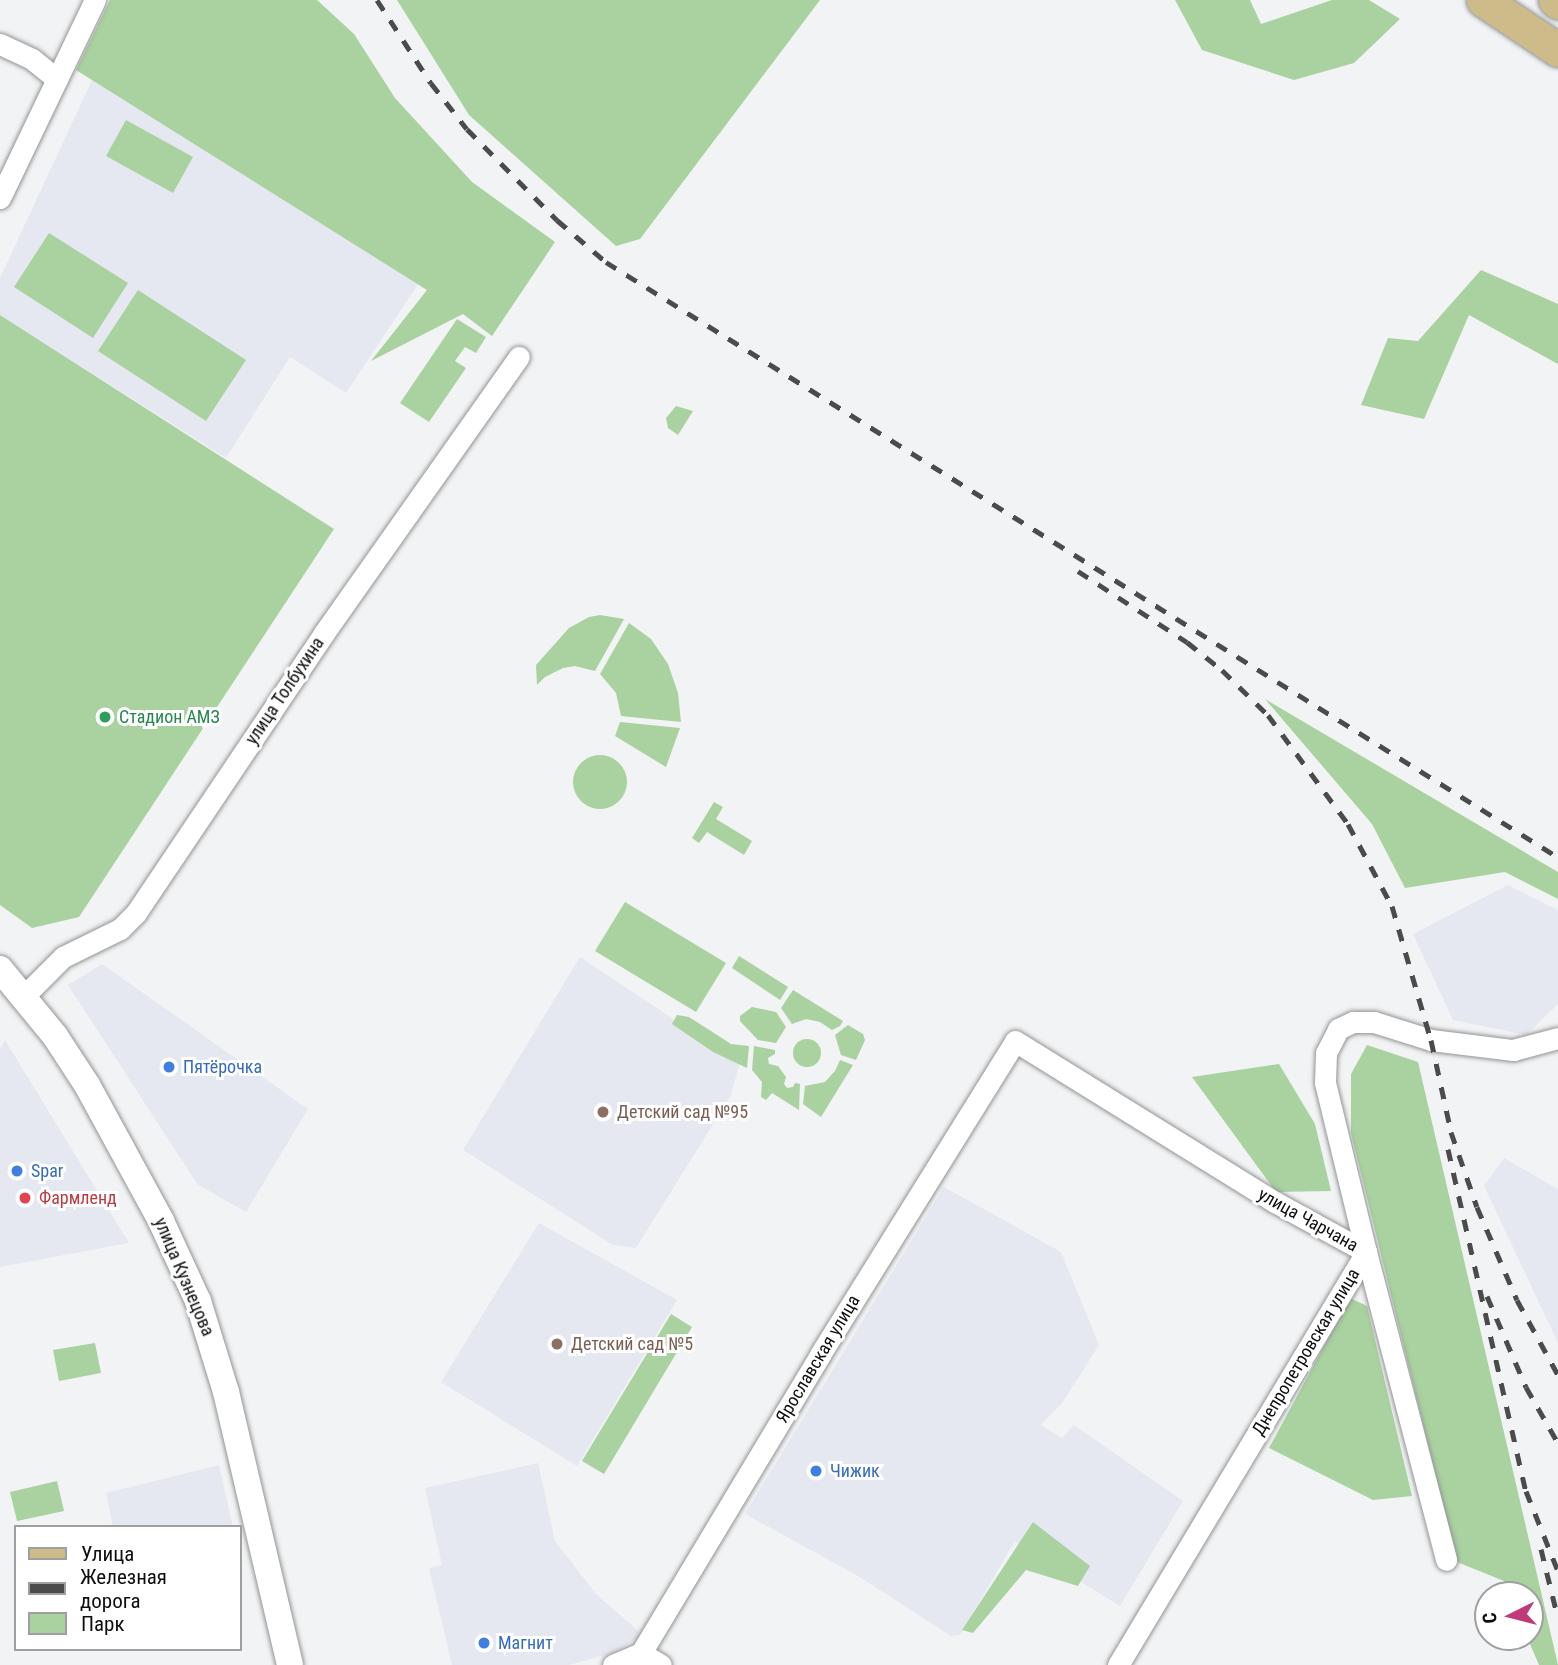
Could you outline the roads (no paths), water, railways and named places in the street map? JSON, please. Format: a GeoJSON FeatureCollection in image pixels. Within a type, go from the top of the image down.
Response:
{"type":"FeatureCollection","features":[{"type":"Feature","properties":{"kind":"main road"},"geometry":{"type":"LineString","coordinates":[[1483,0],[1558,50]]}},
{"type":"Feature","properties":{"kind":"street"},"geometry":{"type":"LineString","coordinates":[[0,198],[95,0]]}},
{"type":"Feature","properties":{"kind":"street"},"geometry":{"type":"LineString","coordinates":[[0,44],[32,59],[57,79]]}},
{"type":"Feature","properties":{"kind":"street","name":"улица Толбухина"},"geometry":{"type":"LineString","coordinates":[[24,996],[63,957],[120,929],[136,913],[324,633],[519,357]]}},
{"type":"Feature","properties":{"kind":"street","name":"улица Кузнецова"},"geometry":{"type":"LineString","coordinates":[[0,969],[24,996],[87,1085],[161,1221],[198,1301],[226,1392],[290,1665]]}},
{"type":"Feature","properties":{"kind":"street","name":"Днепропетровская улица"},"geometry":{"type":"LineString","coordinates":[[1118,1665],[1366,1252],[1325,1082],[1326,1053],[1338,1029],[1353,1022],[1374,1022],[1431,1040],[1513,1050],[1558,1038]]}},
{"type":"Feature","properties":{"kind":"street","name":"улица Чарчана"},"geometry":{"type":"LineString","coordinates":[[1015,1041],[1275,1202],[1366,1252],[1446,1560]]}},
{"type":"Feature","properties":{"kind":"street","name":"Ярославская улица"},"geometry":{"type":"LineString","coordinates":[[641,1654],[821,1353],[1015,1041]]}},
{"type":"Feature","properties":{"kind":"street"},"geometry":{"type":"LineString","coordinates":[[613,1665],[641,1654],[661,1665]]}},
{"type":"Feature","properties":{"kind":"railway"},"geometry":{"type":"LineString","coordinates":[[377,0],[431,83],[467,129],[557,220],[606,262],[1558,857]]}},
{"type":"Feature","properties":{"kind":"railway"},"geometry":{"type":"LineString","coordinates":[[1078,571],[1187,642],[1222,670],[1268,715],[1348,824],[1392,906],[1431,1040],[1451,1132],[1477,1207],[1517,1300],[1558,1375]]}},
{"type":"Feature","properties":{"kind":"railway"},"geometry":{"type":"LineString","coordinates":[[1448,1149],[1526,1491],[1558,1571]]}},
{"type":"Feature","properties":{"kind":"railway"},"geometry":{"type":"LineString","coordinates":[[1487,1296],[1526,1387],[1558,1443]]}},
{"type":"Feature","properties":{"kind":"railway"},"geometry":{"type":"LineString","coordinates":[[1541,1549],[1558,1618]]}},
{"type":"Feature","properties":{"kind":"place","name":"Стадион АМЗ"},"geometry":{"type":"Point","coordinates":[105,717]}},
{"type":"Feature","properties":{"kind":"place","name":"Пятёрочка"},"geometry":{"type":"Point","coordinates":[169,1067]}},
{"type":"Feature","properties":{"kind":"place","name":"Детский сад №95"},"geometry":{"type":"Point","coordinates":[603,1112]}},
{"type":"Feature","properties":{"kind":"place","name":"Spar"},"geometry":{"type":"Point","coordinates":[17,1171]}},
{"type":"Feature","properties":{"kind":"place","name":"Фармленд"},"geometry":{"type":"Point","coordinates":[25,1198]}},
{"type":"Feature","properties":{"kind":"place","name":"Детский сад №5"},"geometry":{"type":"Point","coordinates":[557,1344]}},
{"type":"Feature","properties":{"kind":"place","name":"Чижик"},"geometry":{"type":"Point","coordinates":[816,1471]}},
{"type":"Feature","properties":{"kind":"place","name":"Магнит"},"geometry":{"type":"Point","coordinates":[484,1643]}}]}
